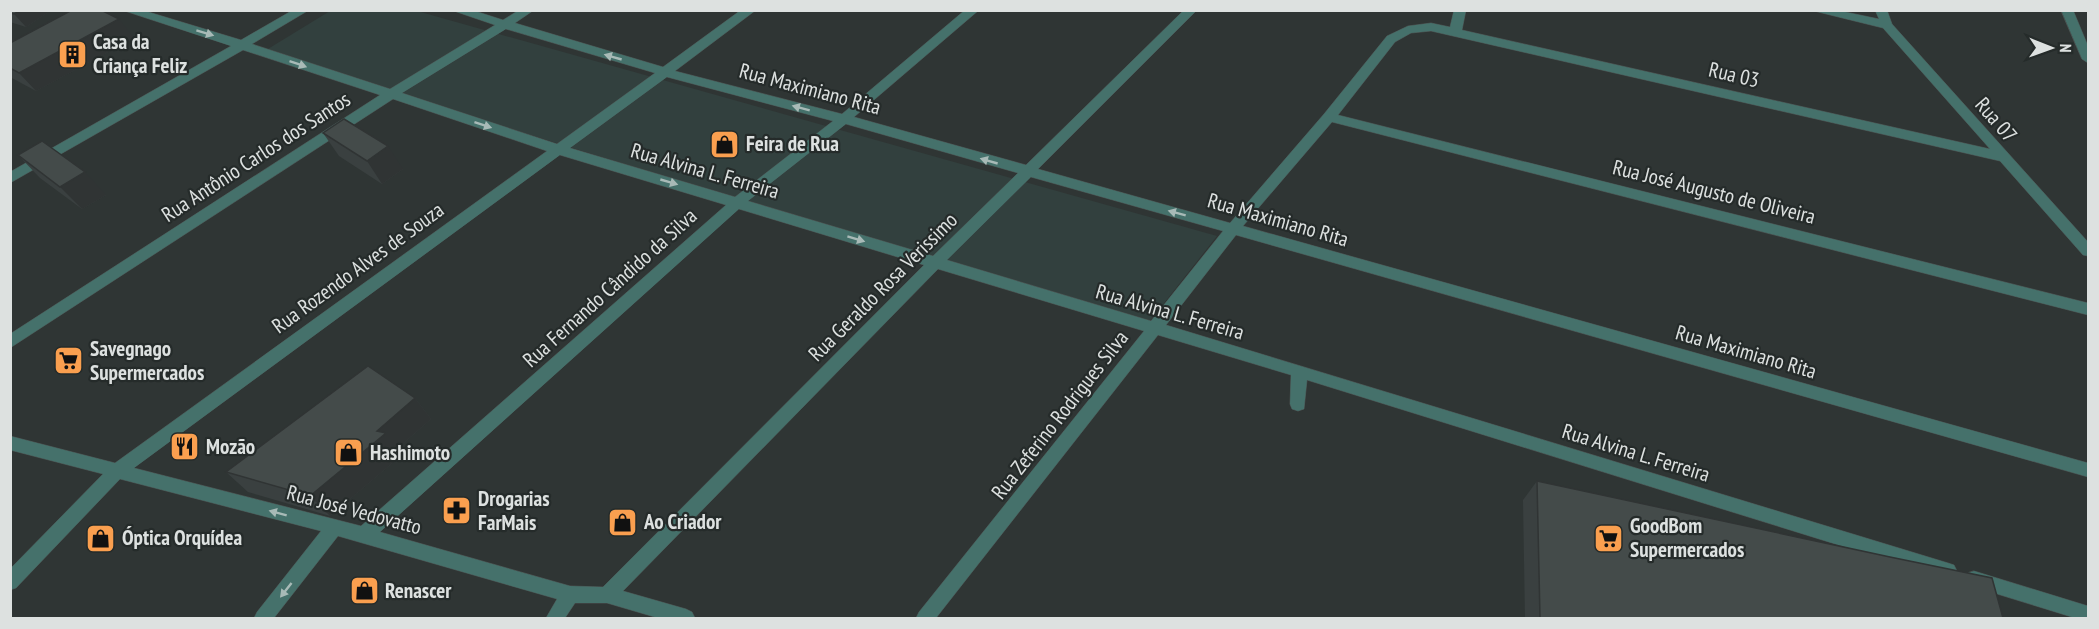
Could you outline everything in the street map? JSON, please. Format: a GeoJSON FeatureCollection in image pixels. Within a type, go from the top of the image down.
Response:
{"type":"FeatureCollection","features":[{"type":"Feature","properties":{"kind":"street"},"geometry":{"type":"LineString","coordinates":[[128,10],[242,45]]}},
{"type":"Feature","properties":{"kind":"street"},"geometry":{"type":"LineString","coordinates":[[10,178],[303,10]]}},
{"type":"Feature","properties":{"kind":"street","name":"Rua Maximiano Rita"},"geometry":{"type":"LineString","coordinates":[[457,10],[504,26],[665,72],[844,119],[2088,470]]}},
{"type":"Feature","properties":{"kind":"street","name":"Rua Antônio Carlos dos Santos"},"geometry":{"type":"LineString","coordinates":[[10,342],[390,95],[528,10]]}},
{"type":"Feature","properties":{"kind":"street","name":"Rua Rozendo Alves de Souza"},"geometry":{"type":"LineString","coordinates":[[10,582],[118,470],[750,10]]}},
{"type":"Feature","properties":{"kind":"street","name":"Rua Fernando Cândido da Silva"},"geometry":{"type":"LineString","coordinates":[[364,535],[738,202],[844,119],[973,10]]}},
{"type":"Feature","properties":{"kind":"street","name":"Rua Geraldo Rosa Verissimo"},"geometry":{"type":"LineString","coordinates":[[607,595],[935,263],[1191,10]]}},
{"type":"Feature","properties":{"kind":"street"},"geometry":{"type":"LineString","coordinates":[[1455,32],[1460,10]]}},
{"type":"Feature","properties":{"kind":"street"},"geometry":{"type":"LineString","coordinates":[[1816,10],[1887,25]]}},
{"type":"Feature","properties":{"kind":"street","name":"Rua 07"},"geometry":{"type":"LineString","coordinates":[[1881,10],[1887,25],[2088,251]]}},
{"type":"Feature","properties":{"kind":"street"},"geometry":{"type":"LineString","coordinates":[[2067,10],[2088,59]]}},
{"type":"Feature","properties":{"kind":"street","name":"Rua Zeferino Rodrigues Silva"},"geometry":{"type":"LineString","coordinates":[[925,618],[1233,229],[1329,117],[1391,39],[1408,30],[1431,27],[1455,32]]}},
{"type":"Feature","properties":{"kind":"street","name":"Rua 03"},"geometry":{"type":"LineString","coordinates":[[1455,32],[2003,157]]}},
{"type":"Feature","properties":{"kind":"street","name":"Rua Alvina L. Ferreira"},"geometry":{"type":"LineString","coordinates":[[242,45],[560,150],[1299,372],[2088,614]]}},
{"type":"Feature","properties":{"kind":"street","name":"Rua José Augusto de Oliveira"},"geometry":{"type":"LineString","coordinates":[[1329,117],[2088,309]]}},
{"type":"Feature","properties":{"kind":"street"},"geometry":{"type":"LineString","coordinates":[[1298,404],[1299,372]]}},
{"type":"Feature","properties":{"kind":"street","name":"Rua José Vedovatto"},"geometry":{"type":"LineString","coordinates":[[10,443],[364,535],[570,594],[607,595],[686,618]]}},
{"type":"Feature","properties":{"kind":"street"},"geometry":{"type":"LineString","coordinates":[[263,618],[334,528]]}},
{"type":"Feature","properties":{"kind":"street"},"geometry":{"type":"LineString","coordinates":[[555,618],[570,594]]}},
{"type":"Feature","properties":{"kind":"shaded area","name":"Feira de Rua"},"geometry":{"type":"Polygon","coordinates":[[[330,11],[417,11],[1217,236],[1146,326],[263,52],[330,11]]]}},
{"type":"Feature","properties":{"kind":"building"},"geometry":{"type":"Polygon","coordinates":[[[10,10],[20,10],[14,14],[10,13],[10,10]]]}},
{"type":"Feature","properties":{"kind":"building"},"geometry":{"type":"Polygon","coordinates":[[[72,10],[101,10],[119,19],[19,73],[10,68],[10,43],[72,10]]]}},
{"type":"Feature","properties":{"kind":"building"},"geometry":{"type":"Polygon","coordinates":[[[344,119],[388,146],[367,161],[323,133],[344,119]]]}},
{"type":"Feature","properties":{"kind":"building"},"geometry":{"type":"Polygon","coordinates":[[[42,141],[85,172],[60,187],[18,155],[42,141]]]}},
{"type":"Feature","properties":{"kind":"building"},"geometry":{"type":"Polygon","coordinates":[[[368,366],[415,398],[377,431],[386,433],[310,496],[226,472],[368,366]]]}},
{"type":"Feature","properties":{"kind":"building","name":"GoodBom Supermercados"},"geometry":{"type":"Polygon","coordinates":[[[1537,481],[1992,578],[2003,618],[1540,618],[1537,481]]]}},
{"type":"Feature","properties":{"kind":"place","name":"Casa da Criança Feliz"},"geometry":{"type":"Point","coordinates":[72,54]}},
{"type":"Feature","properties":{"kind":"place","name":"Feira de Rua"},"geometry":{"type":"Point","coordinates":[725,144]}},
{"type":"Feature","properties":{"kind":"place","name":"Savegnago Supermercados"},"geometry":{"type":"Point","coordinates":[69,361]}},
{"type":"Feature","properties":{"kind":"place","name":"Mozão"},"geometry":{"type":"Point","coordinates":[185,447]}},
{"type":"Feature","properties":{"kind":"place","name":"Hashimoto"},"geometry":{"type":"Point","coordinates":[349,453]}},
{"type":"Feature","properties":{"kind":"place","name":"Drogarias FarMais"},"geometry":{"type":"Point","coordinates":[457,511]}},
{"type":"Feature","properties":{"kind":"place","name":"Ao Criador"},"geometry":{"type":"Point","coordinates":[623,522]}},
{"type":"Feature","properties":{"kind":"place","name":"Óptica Orquídea"},"geometry":{"type":"Point","coordinates":[101,538]}},
{"type":"Feature","properties":{"kind":"place","name":"GoodBom Supermercados"},"geometry":{"type":"Point","coordinates":[1609,538]}},
{"type":"Feature","properties":{"kind":"place","name":"Renascer"},"geometry":{"type":"Point","coordinates":[364,591]}}]}
